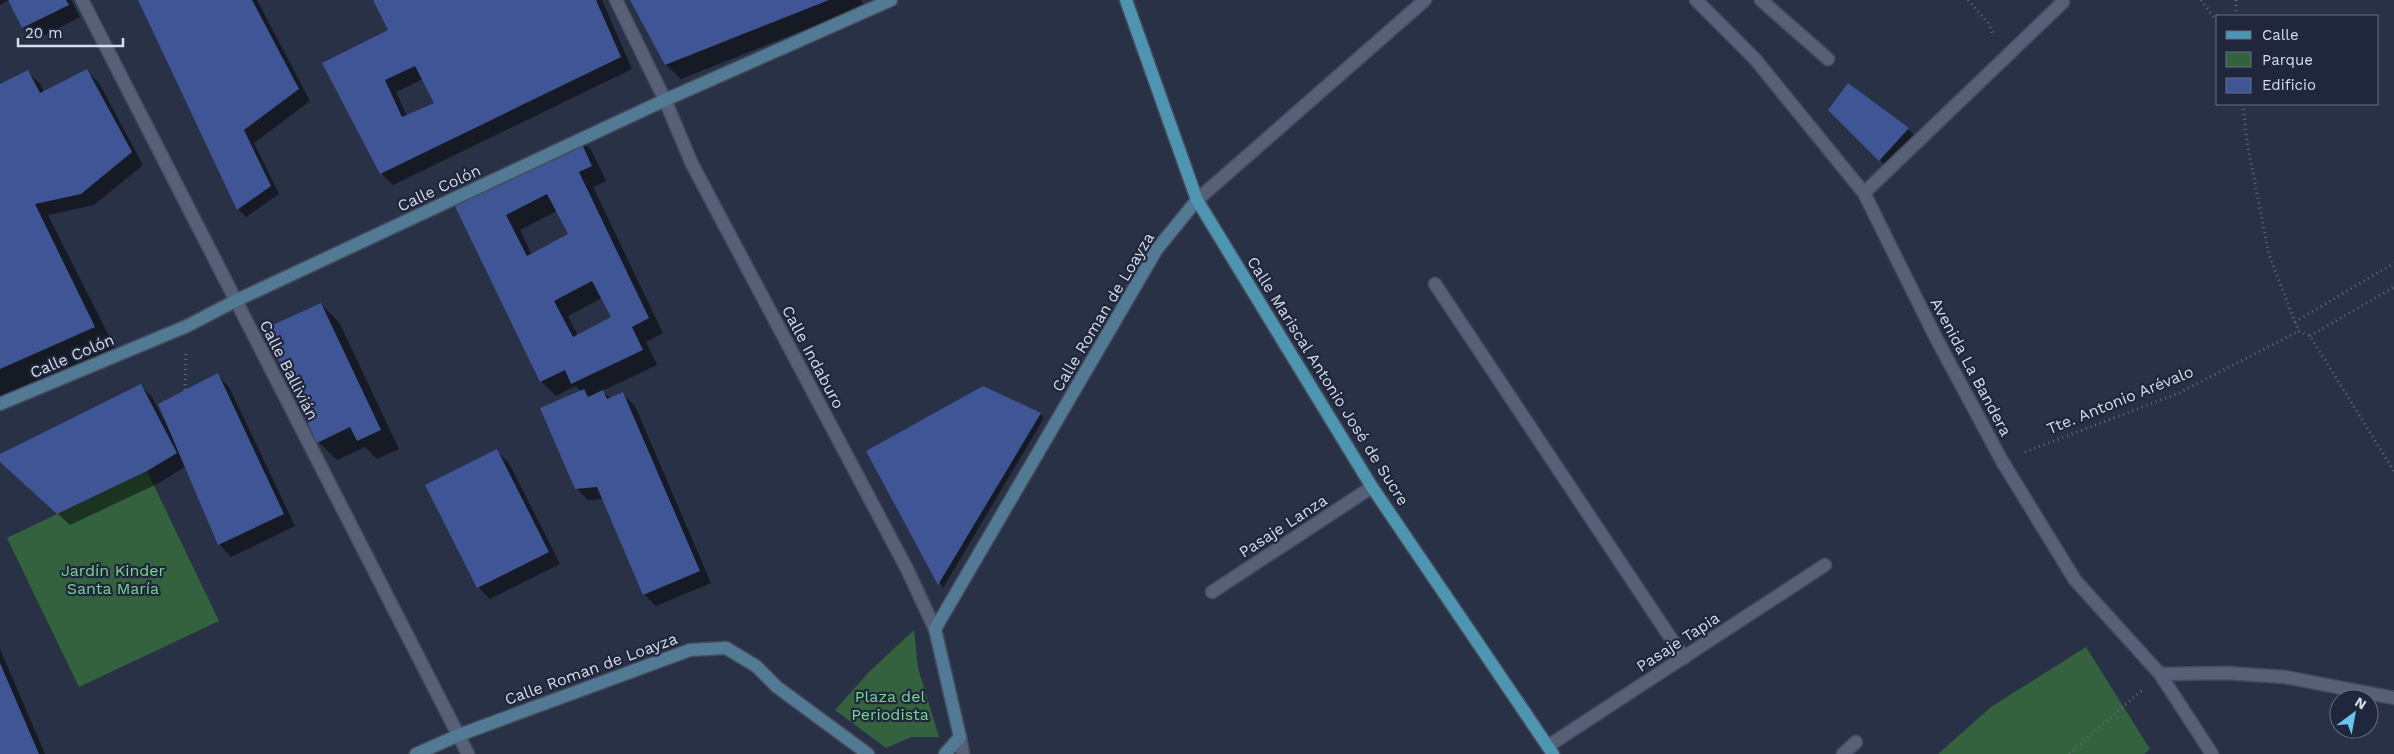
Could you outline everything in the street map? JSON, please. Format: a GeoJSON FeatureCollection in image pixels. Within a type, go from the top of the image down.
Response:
{"type":"FeatureCollection","features":[{"type":"Feature","properties":{"kind":"main road","name":"Calle Colón"},"geometry":{"type":"LineString","coordinates":[[0,404],[187,326],[235,301],[665,100],[892,0]]}},
{"type":"Feature","properties":{"kind":"main road","name":"Calle Mariscal Antonio José de Sucre"},"geometry":{"type":"LineString","coordinates":[[1126,0],[1197,200],[1372,487],[1550,750]]}},
{"type":"Feature","properties":{"kind":"main road","name":"Calle Roman de Loayza"},"geometry":{"type":"LineString","coordinates":[[935,629],[1157,249],[1197,200]]}},
{"type":"Feature","properties":{"kind":"main road","name":"Calle Indaburo"},"geometry":{"type":"LineString","coordinates":[[935,629],[960,737]]}},
{"type":"Feature","properties":{"kind":"main road","name":"Calle Roman de Loayza"},"geometry":{"type":"LineString","coordinates":[[416,754],[459,735],[690,650],[726,648],[756,666],[777,687],[868,754]]}},
{"type":"Feature","properties":{"kind":"main road"},"geometry":{"type":"LineString","coordinates":[[945,754],[960,737]]}},
{"type":"Feature","properties":{"kind":"street","name":"Calle Ballivián"},"geometry":{"type":"LineString","coordinates":[[82,0],[468,754]]}},
{"type":"Feature","properties":{"kind":"street","name":"Calle Indaburo"},"geometry":{"type":"LineString","coordinates":[[616,0],[665,100],[692,164],[902,560],[935,629]]}},
{"type":"Feature","properties":{"kind":"street","name":"Calle Roman de Loayza"},"geometry":{"type":"LineString","coordinates":[[1197,200],[1425,0]]}},
{"type":"Feature","properties":{"kind":"street","name":"Avenida La Bandera"},"geometry":{"type":"LineString","coordinates":[[1696,0],[1755,59],[1864,193],[1936,338],[2002,461],[2075,580],[2160,674],[2212,754]]}},
{"type":"Feature","properties":{"kind":"street"},"geometry":{"type":"LineString","coordinates":[[1761,0],[1828,59]]}},
{"type":"Feature","properties":{"kind":"street"},"geometry":{"type":"LineString","coordinates":[[1864,193],[2063,2]]}},
{"type":"Feature","properties":{"kind":"street"},"geometry":{"type":"LineString","coordinates":[[1435,284],[1684,658]]}},
{"type":"Feature","properties":{"kind":"street","name":"Pasaje Lanza"},"geometry":{"type":"LineString","coordinates":[[1212,592],[1372,487]]}},
{"type":"Feature","properties":{"kind":"street","name":"Pasaje Tapia"},"geometry":{"type":"LineString","coordinates":[[1550,750],[1684,658],[1825,565]]}},
{"type":"Feature","properties":{"kind":"street"},"geometry":{"type":"LineString","coordinates":[[2160,674],[2226,673],[2285,677],[2394,698]]}},
{"type":"Feature","properties":{"kind":"street"},"geometry":{"type":"LineString","coordinates":[[960,737],[963,754]]}},
{"type":"Feature","properties":{"kind":"street"},"geometry":{"type":"LineString","coordinates":[[1843,754],[1856,742]]}},
{"type":"Feature","properties":{"kind":"path"},"geometry":{"type":"LineString","coordinates":[[1968,0],[1988,23],[2005,57]]}},
{"type":"Feature","properties":{"kind":"path"},"geometry":{"type":"LineString","coordinates":[[2201,0],[2216,20]]}},
{"type":"Feature","properties":{"kind":"path"},"geometry":{"type":"LineString","coordinates":[[2236,0],[2236,15]]}},
{"type":"Feature","properties":{"kind":"path"},"geometry":{"type":"LineString","coordinates":[[2243,105],[2247,142],[2268,255],[2295,322],[2299,331],[2310,336],[2394,471]]}},
{"type":"Feature","properties":{"kind":"path"},"geometry":{"type":"LineString","coordinates":[[2295,322],[2394,263]]}},
{"type":"Feature","properties":{"kind":"path"},"geometry":{"type":"LineString","coordinates":[[2310,336],[2394,287]]}},
{"type":"Feature","properties":{"kind":"path"},"geometry":{"type":"LineString","coordinates":[[185,390],[187,326]]}},
{"type":"Feature","properties":{"kind":"path","name":"Tte. Antonio Arévalo"},"geometry":{"type":"LineString","coordinates":[[2002,461],[2179,393],[2299,331]]}},
{"type":"Feature","properties":{"kind":"path"},"geometry":{"type":"LineString","coordinates":[[2069,754],[2160,674]]}},
{"type":"Feature","properties":{"kind":"green space","name":"Jardín Kinder Santa María"},"geometry":{"type":"Polygon","coordinates":[[[147,471],[219,621],[79,687],[7,538],[147,471]]]}},
{"type":"Feature","properties":{"kind":"green space","name":"Plaza del Periodista"},"geometry":{"type":"Polygon","coordinates":[[[914,630],[918,668],[939,737],[911,737],[886,748],[835,710],[869,672],[914,630]]]}},
{"type":"Feature","properties":{"kind":"green space"},"geometry":{"type":"Polygon","coordinates":[[[2086,647],[2150,749],[2144,754],[1938,754],[1991,707],[2086,647]]]}},
{"type":"Feature","properties":{"kind":"building"},"geometry":{"type":"Polygon","coordinates":[[[8,0],[66,0],[69,5],[22,28],[8,0]]]}},
{"type":"Feature","properties":{"kind":"building"},"geometry":{"type":"Polygon","coordinates":[[[138,0],[252,0],[299,89],[244,130],[271,186],[237,210],[138,0]]]}},
{"type":"Feature","properties":{"kind":"building"},"geometry":{"type":"Polygon","coordinates":[[[373,0],[596,0],[621,57],[380,174],[322,63],[388,30],[373,0]],[[415,66],[385,80],[402,117],[434,103],[415,66]]]}},
{"type":"Feature","properties":{"kind":"building"},"geometry":{"type":"Polygon","coordinates":[[[630,0],[829,0],[665,65],[630,0]]]}},
{"type":"Feature","properties":{"kind":"building"},"geometry":{"type":"Polygon","coordinates":[[[87,69],[132,152],[81,194],[35,204],[95,327],[0,369],[0,84],[28,70],[40,93],[87,69]]]}},
{"type":"Feature","properties":{"kind":"building"},"geometry":{"type":"Polygon","coordinates":[[[1848,83],[1909,128],[1879,161],[1828,110],[1848,83]]]}},
{"type":"Feature","properties":{"kind":"building"},"geometry":{"type":"Polygon","coordinates":[[[577,133],[592,166],[579,172],[649,318],[632,327],[643,350],[571,384],[565,370],[540,382],[449,194],[577,133]],[[547,194],[506,215],[527,256],[568,234],[547,194]],[[592,281],[554,301],[573,337],[611,317],[592,281]]]}},
{"type":"Feature","properties":{"kind":"building"},"geometry":{"type":"Polygon","coordinates":[[[321,303],[381,430],[357,441],[350,427],[317,443],[264,329],[321,303]]]}},
{"type":"Feature","properties":{"kind":"building"},"geometry":{"type":"Polygon","coordinates":[[[218,373],[284,514],[218,545],[158,404],[218,373]]]}},
{"type":"Feature","properties":{"kind":"building"},"geometry":{"type":"Polygon","coordinates":[[[141,384],[177,453],[147,471],[57,514],[0,462],[0,454],[141,384]]]}},
{"type":"Feature","properties":{"kind":"building"},"geometry":{"type":"Polygon","coordinates":[[[983,386],[1041,413],[938,585],[866,451],[983,386]]]}},
{"type":"Feature","properties":{"kind":"building"},"geometry":{"type":"Polygon","coordinates":[[[584,389],[588,397],[603,390],[607,399],[623,392],[700,571],[643,595],[597,487],[575,489],[540,408],[584,389]]]}},
{"type":"Feature","properties":{"kind":"building"},"geometry":{"type":"Polygon","coordinates":[[[497,449],[549,552],[477,588],[425,485],[497,449]]]}},
{"type":"Feature","properties":{"kind":"building"},"geometry":{"type":"Polygon","coordinates":[[[0,663],[39,754],[0,754],[0,663]]]}}]}
